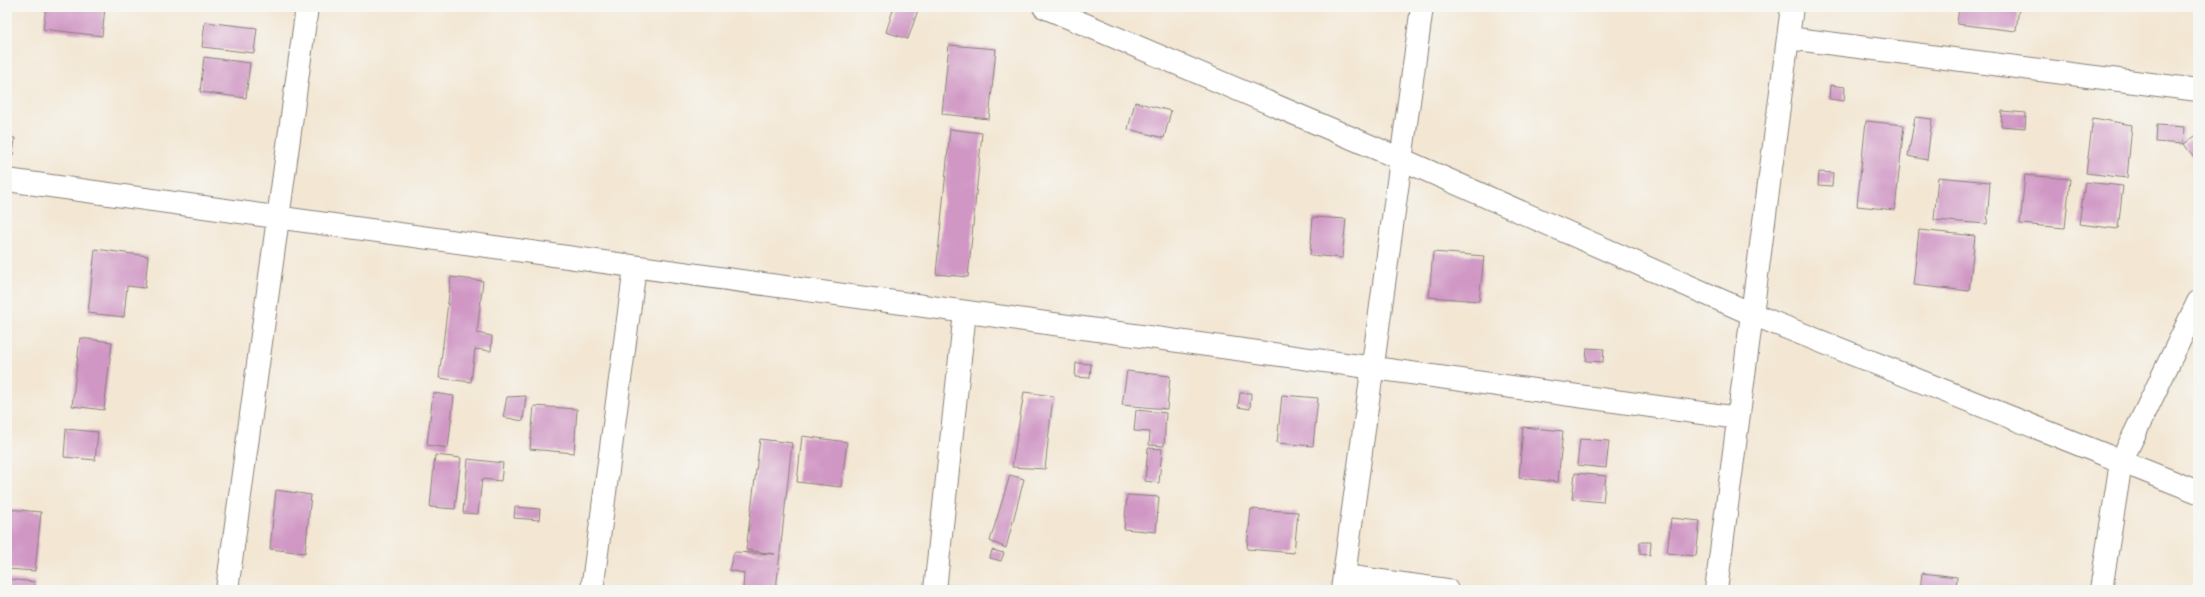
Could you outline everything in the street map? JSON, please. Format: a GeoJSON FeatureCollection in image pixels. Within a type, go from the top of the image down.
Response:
{"type":"FeatureCollection","features":[{"type":"Feature","properties":{"kind":"street"},"geometry":{"type":"LineString","coordinates":[[227,590],[307,7]]}},
{"type":"Feature","properties":{"kind":"street"},"geometry":{"type":"LineString","coordinates":[[1044,7],[1401,159],[1752,314],[2198,492]]}},
{"type":"Feature","properties":{"kind":"street"},"geometry":{"type":"LineString","coordinates":[[1422,7],[1343,583],[1447,590]]}},
{"type":"Feature","properties":{"kind":"street"},"geometry":{"type":"LineString","coordinates":[[1716,590],[1792,7]]}},
{"type":"Feature","properties":{"kind":"street"},"geometry":{"type":"LineString","coordinates":[[1788,38],[2198,90]]}},
{"type":"Feature","properties":{"kind":"street"},"geometry":{"type":"LineString","coordinates":[[7,180],[1738,418]]}},
{"type":"Feature","properties":{"kind":"street"},"geometry":{"type":"LineString","coordinates":[[592,590],[634,267]]}},
{"type":"Feature","properties":{"kind":"street"},"geometry":{"type":"LineString","coordinates":[[2101,590],[2121,462],[2198,302]]}},
{"type":"Feature","properties":{"kind":"street"},"geometry":{"type":"LineString","coordinates":[[935,590],[965,312]]}},
{"type":"Feature","properties":{"kind":"building"},"geometry":{"type":"Polygon","coordinates":[[[46,7],[105,7],[102,36],[43,29],[46,7]]]}},
{"type":"Feature","properties":{"kind":"building"},"geometry":{"type":"Polygon","coordinates":[[[894,7],[919,7],[908,39],[886,32],[894,7]]]}},
{"type":"Feature","properties":{"kind":"building"},"geometry":{"type":"Polygon","coordinates":[[[1959,7],[2019,7],[2016,31],[1957,24],[1959,7]]]}},
{"type":"Feature","properties":{"kind":"building"},"geometry":{"type":"Polygon","coordinates":[[[205,22],[257,28],[254,53],[202,47],[205,22]]]}},
{"type":"Feature","properties":{"kind":"building"},"geometry":{"type":"Polygon","coordinates":[[[949,45],[996,49],[989,119],[942,114],[949,45]]]}},
{"type":"Feature","properties":{"kind":"building"},"geometry":{"type":"Polygon","coordinates":[[[204,57],[250,63],[246,98],[200,92],[204,57]]]}},
{"type":"Feature","properties":{"kind":"building"},"geometry":{"type":"Polygon","coordinates":[[[1830,85],[1845,87],[1844,101],[1829,99],[1830,85]]]}},
{"type":"Feature","properties":{"kind":"building"},"geometry":{"type":"Polygon","coordinates":[[[1135,102],[1171,111],[1164,138],[1128,129],[1135,102]]]}},
{"type":"Feature","properties":{"kind":"building"},"geometry":{"type":"Polygon","coordinates":[[[2002,111],[2026,113],[2025,128],[2001,126],[2002,111]]]}},
{"type":"Feature","properties":{"kind":"building"},"geometry":{"type":"Polygon","coordinates":[[[1915,117],[1932,119],[1927,160],[1908,156],[1915,117]]]}},
{"type":"Feature","properties":{"kind":"building"},"geometry":{"type":"Polygon","coordinates":[[[2093,118],[2132,125],[2127,178],[2086,173],[2093,118]]]}},
{"type":"Feature","properties":{"kind":"building"},"geometry":{"type":"Polygon","coordinates":[[[1866,121],[1904,125],[1895,210],[1857,206],[1866,121]]]}},
{"type":"Feature","properties":{"kind":"building"},"geometry":{"type":"Polygon","coordinates":[[[2157,125],[2184,127],[2183,144],[2156,142],[2157,125]]]}},
{"type":"Feature","properties":{"kind":"building"},"geometry":{"type":"Polygon","coordinates":[[[950,129],[982,133],[968,277],[936,274],[950,129]]]}},
{"type":"Feature","properties":{"kind":"building"},"geometry":{"type":"Polygon","coordinates":[[[2198,134],[2198,155],[2194,158],[2184,144],[2198,134]]]}},
{"type":"Feature","properties":{"kind":"building"},"geometry":{"type":"Polygon","coordinates":[[[7,137],[15,138],[13,155],[7,155],[7,137]]]}},
{"type":"Feature","properties":{"kind":"building"},"geometry":{"type":"Polygon","coordinates":[[[1819,172],[1833,173],[1832,186],[1818,185],[1819,172]]]}},
{"type":"Feature","properties":{"kind":"building"},"geometry":{"type":"Polygon","coordinates":[[[2025,175],[2070,179],[2065,228],[2020,224],[2025,175]]]}},
{"type":"Feature","properties":{"kind":"building"},"geometry":{"type":"Polygon","coordinates":[[[1938,177],[1990,182],[1987,224],[1934,220],[1938,177]]]}},
{"type":"Feature","properties":{"kind":"building"},"geometry":{"type":"Polygon","coordinates":[[[2085,182],[2123,186],[2118,229],[2079,224],[2085,182]]]}},
{"type":"Feature","properties":{"kind":"building"},"geometry":{"type":"Polygon","coordinates":[[[1313,217],[1346,219],[1342,258],[1310,255],[1313,217]]]}},
{"type":"Feature","properties":{"kind":"building"},"geometry":{"type":"Polygon","coordinates":[[[1919,230],[1975,236],[1969,291],[1913,285],[1919,230]]]}},
{"type":"Feature","properties":{"kind":"building"},"geometry":{"type":"Polygon","coordinates":[[[95,249],[148,256],[145,288],[127,286],[124,317],[88,313],[95,249]]]}},
{"type":"Feature","properties":{"kind":"building"},"geometry":{"type":"Polygon","coordinates":[[[1433,252],[1484,256],[1479,301],[1429,297],[1433,252]]]}},
{"type":"Feature","properties":{"kind":"building"},"geometry":{"type":"Polygon","coordinates":[[[451,277],[483,281],[477,333],[492,336],[491,351],[475,349],[471,382],[439,378],[451,277]]]}},
{"type":"Feature","properties":{"kind":"building"},"geometry":{"type":"Polygon","coordinates":[[[80,338],[112,342],[104,410],[72,406],[80,338]]]}},
{"type":"Feature","properties":{"kind":"building"},"geometry":{"type":"Polygon","coordinates":[[[1587,348],[1604,349],[1603,362],[1586,361],[1587,348]]]}},
{"type":"Feature","properties":{"kind":"building"},"geometry":{"type":"Polygon","coordinates":[[[1076,363],[1091,364],[1090,378],[1075,377],[1076,363]]]}},
{"type":"Feature","properties":{"kind":"building"},"geometry":{"type":"Polygon","coordinates":[[[1127,371],[1170,376],[1167,409],[1122,405],[1127,371]]]}},
{"type":"Feature","properties":{"kind":"building"},"geometry":{"type":"Polygon","coordinates":[[[1024,392],[1053,396],[1045,469],[1012,467],[1024,392]]]}},
{"type":"Feature","properties":{"kind":"building"},"geometry":{"type":"Polygon","coordinates":[[[433,393],[454,396],[448,448],[427,445],[433,393]]]}},
{"type":"Feature","properties":{"kind":"building"},"geometry":{"type":"Polygon","coordinates":[[[1240,393],[1251,393],[1250,409],[1238,407],[1240,393]]]}},
{"type":"Feature","properties":{"kind":"building"},"geometry":{"type":"Polygon","coordinates":[[[1282,395],[1318,398],[1313,446],[1277,443],[1282,395]]]}},
{"type":"Feature","properties":{"kind":"building"},"geometry":{"type":"Polygon","coordinates":[[[526,396],[523,421],[503,417],[507,397],[526,396]]]}},
{"type":"Feature","properties":{"kind":"building"},"geometry":{"type":"Polygon","coordinates":[[[534,406],[577,409],[574,453],[530,449],[534,406]]]}},
{"type":"Feature","properties":{"kind":"building"},"geometry":{"type":"Polygon","coordinates":[[[1136,410],[1166,413],[1164,446],[1149,445],[1150,432],[1134,431],[1136,410]]]}},
{"type":"Feature","properties":{"kind":"building"},"geometry":{"type":"Polygon","coordinates":[[[1523,427],[1563,431],[1558,482],[1519,478],[1523,427]]]}},
{"type":"Feature","properties":{"kind":"building"},"geometry":{"type":"Polygon","coordinates":[[[66,429],[98,432],[95,460],[64,457],[66,429]]]}},
{"type":"Feature","properties":{"kind":"building"},"geometry":{"type":"Polygon","coordinates":[[[802,436],[847,442],[841,487],[797,482],[802,436]]]}},
{"type":"Feature","properties":{"kind":"building"},"geometry":{"type":"Polygon","coordinates":[[[760,439],[792,443],[776,590],[743,590],[744,573],[729,570],[734,552],[775,554],[746,550],[760,439]]]}},
{"type":"Feature","properties":{"kind":"building"},"geometry":{"type":"Polygon","coordinates":[[[1580,439],[1609,441],[1606,468],[1577,465],[1580,439]]]}},
{"type":"Feature","properties":{"kind":"building"},"geometry":{"type":"Polygon","coordinates":[[[1148,448],[1162,449],[1159,483],[1145,481],[1148,448]]]}},
{"type":"Feature","properties":{"kind":"building"},"geometry":{"type":"Polygon","coordinates":[[[435,455],[461,458],[455,509],[430,507],[435,455]]]}},
{"type":"Feature","properties":{"kind":"building"},"geometry":{"type":"Polygon","coordinates":[[[468,459],[503,463],[501,481],[482,479],[478,514],[463,513],[468,459]]]}},
{"type":"Feature","properties":{"kind":"building"},"geometry":{"type":"Polygon","coordinates":[[[1575,473],[1606,476],[1603,502],[1572,499],[1575,473]]]}},
{"type":"Feature","properties":{"kind":"building"},"geometry":{"type":"Polygon","coordinates":[[[1010,475],[1024,479],[1006,548],[990,541],[1010,475]]]}},
{"type":"Feature","properties":{"kind":"building"},"geometry":{"type":"Polygon","coordinates":[[[276,490],[311,495],[305,553],[270,549],[276,490]]]}},
{"type":"Feature","properties":{"kind":"building"},"geometry":{"type":"Polygon","coordinates":[[[1127,495],[1159,497],[1156,532],[1124,529],[1127,495]]]}},
{"type":"Feature","properties":{"kind":"building"},"geometry":{"type":"Polygon","coordinates":[[[515,507],[540,509],[539,520],[514,518],[515,507]]]}},
{"type":"Feature","properties":{"kind":"building"},"geometry":{"type":"Polygon","coordinates":[[[7,509],[41,512],[35,571],[7,569],[7,509]]]}},
{"type":"Feature","properties":{"kind":"building"},"geometry":{"type":"Polygon","coordinates":[[[1251,509],[1298,512],[1294,553],[1247,549],[1251,509]]]}},
{"type":"Feature","properties":{"kind":"building"},"geometry":{"type":"Polygon","coordinates":[[[1671,518],[1700,521],[1696,556],[1667,553],[1671,518]]]}},
{"type":"Feature","properties":{"kind":"building"},"geometry":{"type":"Polygon","coordinates":[[[1640,542],[1651,542],[1650,555],[1640,554],[1640,542]]]}},
{"type":"Feature","properties":{"kind":"building"},"geometry":{"type":"Polygon","coordinates":[[[992,550],[1004,553],[1001,561],[990,558],[992,550]]]}},
{"type":"Feature","properties":{"kind":"building"},"geometry":{"type":"Polygon","coordinates":[[[1922,573],[1957,577],[1956,590],[1920,590],[1922,573]]]}},
{"type":"Feature","properties":{"kind":"building"},"geometry":{"type":"Polygon","coordinates":[[[7,579],[35,582],[34,590],[7,590],[7,579]]]}}]}
